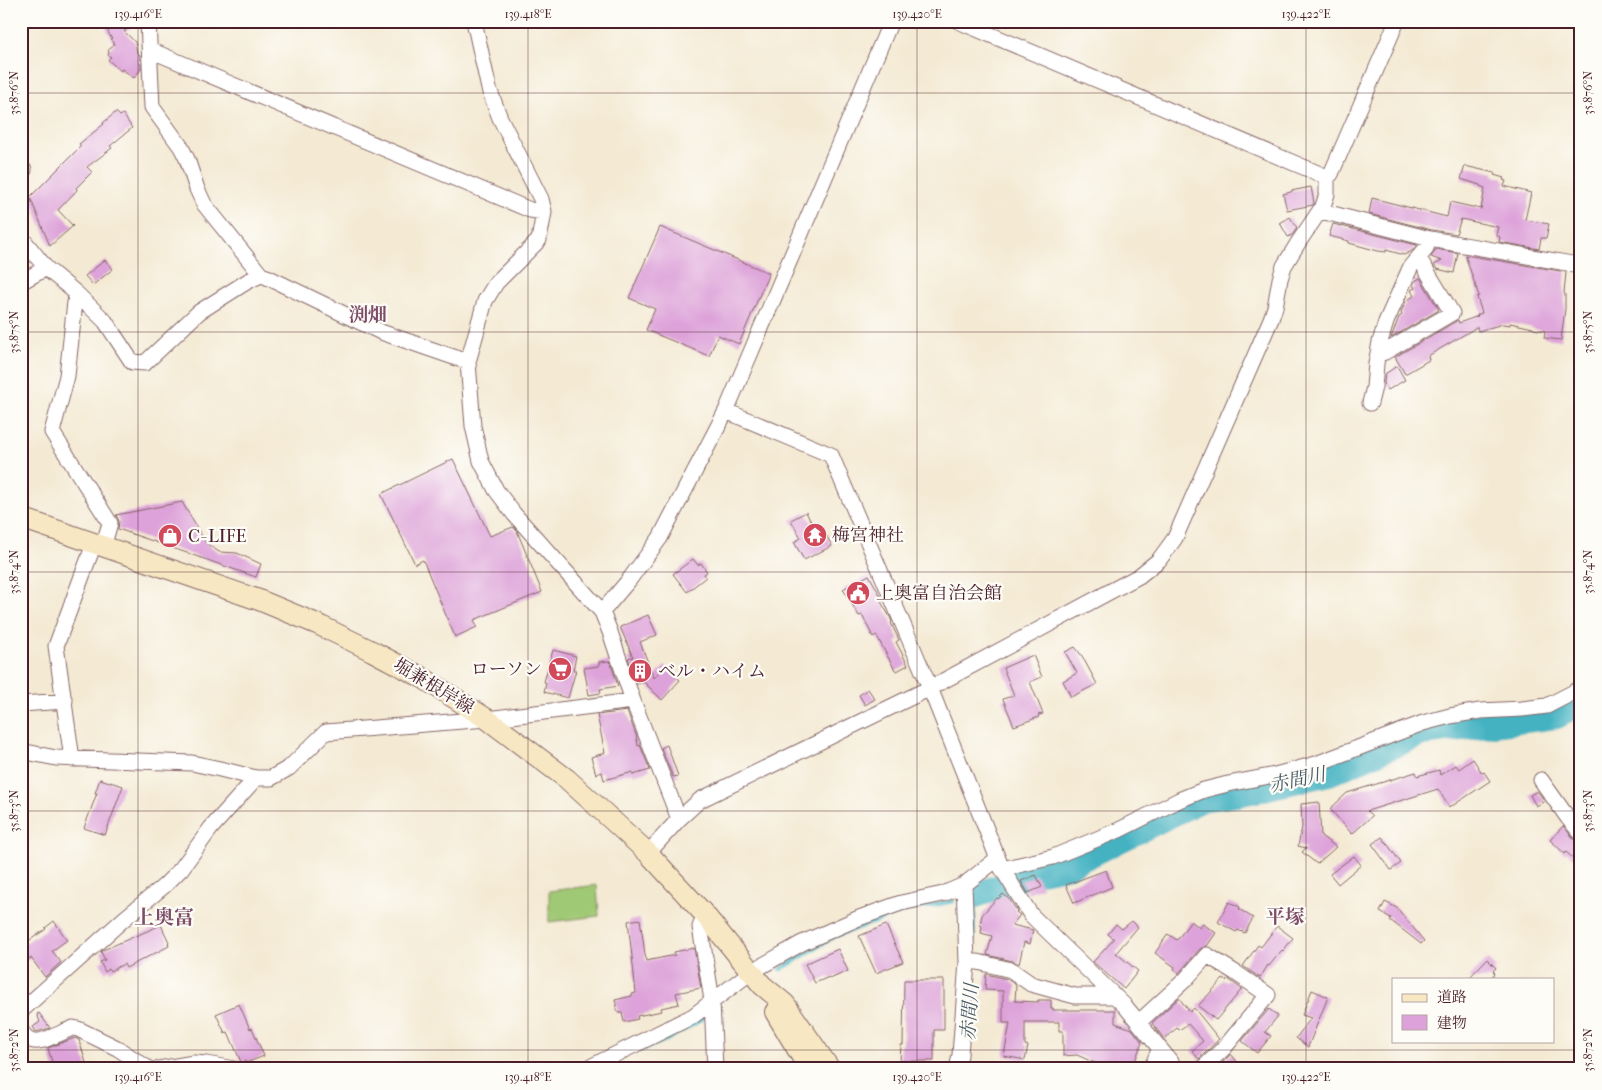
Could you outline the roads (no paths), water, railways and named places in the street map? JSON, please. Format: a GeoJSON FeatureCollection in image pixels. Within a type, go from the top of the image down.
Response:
{"type":"FeatureCollection","features":[{"type":"Feature","properties":{"kind":"main road","name":"堀兼根岸線"},"geometry":{"type":"LineString","coordinates":[[21,518],[260,600],[317,624],[423,678],[487,718],[567,779],[648,853],[705,915],[830,1069]]}},
{"type":"Feature","properties":{"kind":"main road","name":"堀兼根岸線"},"geometry":{"type":"LineString","coordinates":[[780,1008],[809,1069]]}},
{"type":"Feature","properties":{"kind":"main road","name":"堀兼根岸線"},"geometry":{"type":"LineString","coordinates":[[780,1008],[817,1069]]}},
{"type":"Feature","properties":{"kind":"main road","name":"堀兼根岸線"},"geometry":{"type":"LineString","coordinates":[[780,1008],[839,1069]]}},
{"type":"Feature","properties":{"kind":"street"},"geometry":{"type":"LineString","coordinates":[[148,21],[152,107],[188,159],[197,189],[204,204],[261,275]]}},
{"type":"Feature","properties":{"kind":"street"},"geometry":{"type":"LineString","coordinates":[[474,21],[489,89],[500,118],[541,199],[544,212],[539,240],[496,283],[485,301],[468,362],[473,426],[481,461],[496,490],[514,514],[602,612],[633,701],[679,819]]}},
{"type":"Feature","properties":{"kind":"street"},"geometry":{"type":"LineString","coordinates":[[602,612],[629,580],[660,538],[726,411],[891,21]]}},
{"type":"Feature","properties":{"kind":"street"},"geometry":{"type":"LineString","coordinates":[[958,21],[1327,177]]}},
{"type":"Feature","properties":{"kind":"street"},"geometry":{"type":"LineString","coordinates":[[648,853],[679,819],[700,800],[930,688],[1139,576],[1159,560],[1175,538],[1271,319],[1284,266],[1298,242],[1321,211],[1327,194],[1327,177],[1331,174],[1397,21]]}},
{"type":"Feature","properties":{"kind":"street"},"geometry":{"type":"LineString","coordinates":[[150,50],[530,210],[544,212]]}},
{"type":"Feature","properties":{"kind":"street"},"geometry":{"type":"LineString","coordinates":[[1321,211],[1430,239],[1572,264],[1581,268]]}},
{"type":"Feature","properties":{"kind":"street"},"geometry":{"type":"LineString","coordinates":[[21,238],[46,268],[76,292],[105,322],[132,362],[145,363],[199,312],[248,281],[261,275],[267,276],[381,332],[468,362]]}},
{"type":"Feature","properties":{"kind":"street"},"geometry":{"type":"LineString","coordinates":[[1370,403],[1380,342],[1386,322],[1411,266],[1425,250],[1430,239]]}},
{"type":"Feature","properties":{"kind":"street"},"geometry":{"type":"LineString","coordinates":[[1378,354],[1385,352],[1452,313],[1418,258]]}},
{"type":"Feature","properties":{"kind":"street"},"geometry":{"type":"LineString","coordinates":[[21,282],[46,268]]}},
{"type":"Feature","properties":{"kind":"street"},"geometry":{"type":"LineString","coordinates":[[72,759],[56,646],[98,545],[110,523],[52,432],[67,376],[76,292]]}},
{"type":"Feature","properties":{"kind":"street"},"geometry":{"type":"LineString","coordinates":[[726,411],[831,455],[930,688],[1000,864],[1031,915],[1115,996],[1139,1022],[1175,1069]]}},
{"type":"Feature","properties":{"kind":"street"},"geometry":{"type":"LineString","coordinates":[[586,1069],[686,1020],[713,1009],[802,943],[859,918],[901,903],[943,894],[1000,864],[1053,857],[1119,830],[1179,800],[1204,790],[1316,764],[1423,723],[1450,716],[1480,711],[1547,706],[1581,687]]}},
{"type":"Feature","properties":{"kind":"street"},"geometry":{"type":"LineString","coordinates":[[21,704],[65,701]]}},
{"type":"Feature","properties":{"kind":"street"},"geometry":{"type":"LineString","coordinates":[[24,756],[192,763],[220,768],[256,778],[271,778],[289,768],[326,732],[487,718],[633,701]]}},
{"type":"Feature","properties":{"kind":"street"},"geometry":{"type":"LineString","coordinates":[[21,1011],[125,918],[164,886],[181,869],[211,828],[256,778]]}},
{"type":"Feature","properties":{"kind":"street"},"geometry":{"type":"LineString","coordinates":[[1541,780],[1581,833]]}},
{"type":"Feature","properties":{"kind":"street"},"geometry":{"type":"LineString","coordinates":[[958,1069],[972,962],[964,884]]}},
{"type":"Feature","properties":{"kind":"street"},"geometry":{"type":"LineString","coordinates":[[705,915],[700,927],[713,1009],[716,1069]]}},
{"type":"Feature","properties":{"kind":"street"},"geometry":{"type":"LineString","coordinates":[[1139,1022],[1186,979],[1207,955],[1236,972],[1268,995],[1225,1047],[1202,1069]]}},
{"type":"Feature","properties":{"kind":"street"},"geometry":{"type":"LineString","coordinates":[[972,962],[1011,970],[1031,984],[1075,996],[1115,996]]}},
{"type":"Feature","properties":{"kind":"street"},"geometry":{"type":"LineString","coordinates":[[21,1031],[27,1038],[34,1041],[73,1028],[78,1029],[117,1048],[149,1069]]}},
{"type":"Feature","properties":{"kind":"street"},"geometry":{"type":"LineString","coordinates":[[1151,1069],[1160,1048]]}},
{"type":"Feature","properties":{"kind":"street"},"geometry":{"type":"LineString","coordinates":[[159,1069],[194,1063],[234,1069]]}},
{"type":"Feature","properties":{"kind":"waterway","name":"赤間川"},"geometry":{"type":"LineString","coordinates":[[1018,879],[1027,874],[1069,865],[1202,799],[1237,794],[1329,773],[1422,733],[1557,716],[1581,700]]}},
{"type":"Feature","properties":{"kind":"waterway","name":"赤間川"},"geometry":{"type":"LineString","coordinates":[[975,895],[1003,886]]}},
{"type":"Feature","properties":{"kind":"waterway","name":"赤間川"},"geometry":{"type":"LineString","coordinates":[[973,940],[975,895]]}},
{"type":"Feature","properties":{"kind":"waterway"},"geometry":{"type":"LineString","coordinates":[[781,969],[835,936],[908,910],[953,901]]}},
{"type":"Feature","properties":{"kind":"waterway"},"geometry":{"type":"LineString","coordinates":[[640,1050],[666,1040],[707,1016]]}},
{"type":"Feature","properties":{"kind":"waterway","name":"赤間川"},"geometry":{"type":"LineString","coordinates":[[968,1045],[970,1023]]}},
{"type":"Feature","properties":{"kind":"place","name":"梅宮神社"},"geometry":{"type":"Point","coordinates":[815,535]}},
{"type":"Feature","properties":{"kind":"place","name":"C−LIFE"},"geometry":{"type":"Point","coordinates":[170,536]}},
{"type":"Feature","properties":{"kind":"place","name":"上奥富自治会館"},"geometry":{"type":"Point","coordinates":[858,593]}},
{"type":"Feature","properties":{"kind":"place","name":"ローソン"},"geometry":{"type":"Point","coordinates":[560,669]}},
{"type":"Feature","properties":{"kind":"place","name":"ベル・ハイム"},"geometry":{"type":"Point","coordinates":[640,671]}},
{"type":"Feature","properties":{"kind":"district","name":"渕畑"},"geometry":{"type":"Point","coordinates":[368,314]}},
{"type":"Feature","properties":{"kind":"district","name":"平塚"},"geometry":{"type":"Point","coordinates":[1285,916]}},
{"type":"Feature","properties":{"kind":"district","name":"上奥富"},"geometry":{"type":"Point","coordinates":[164,917]}}]}
